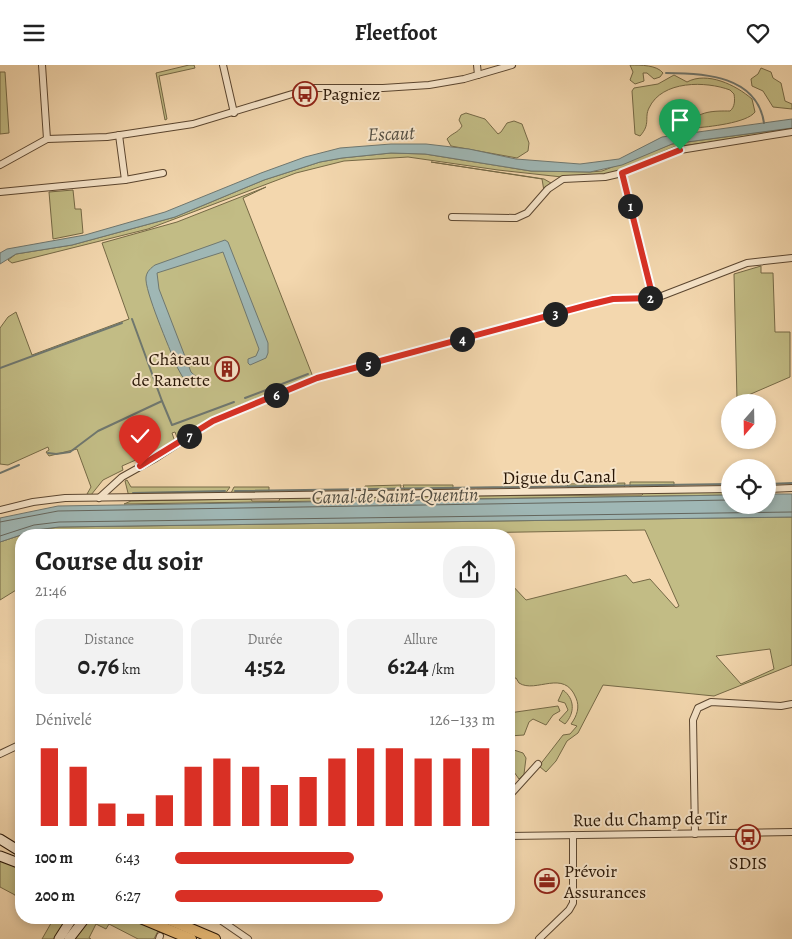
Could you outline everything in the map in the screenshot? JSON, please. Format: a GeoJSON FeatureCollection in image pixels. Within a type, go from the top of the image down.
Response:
{"type":"FeatureCollection","features":[{"type":"Feature","properties":{"kind":"main road"},"geometry":{"type":"LineString","coordinates":[[0,839],[15,848]]}},
{"type":"Feature","properties":{"kind":"main road"},"geometry":{"type":"LineString","coordinates":[[0,856],[15,862]]}},
{"type":"Feature","properties":{"kind":"main road"},"geometry":{"type":"LineString","coordinates":[[59,939],[69,924]]}},
{"type":"Feature","properties":{"kind":"main road"},"geometry":{"type":"LineString","coordinates":[[69,939],[81,924]]}},
{"type":"Feature","properties":{"kind":"main road"},"geometry":{"type":"LineString","coordinates":[[155,924],[191,939]]}},
{"type":"Feature","properties":{"kind":"main road"},"geometry":{"type":"LineString","coordinates":[[180,924],[215,939]]}},
{"type":"Feature","properties":{"kind":"main road"},"geometry":{"type":"LineString","coordinates":[[191,924],[220,939]]}},
{"type":"Feature","properties":{"kind":"street"},"geometry":{"type":"LineString","coordinates":[[42,65],[47,139]]}},
{"type":"Feature","properties":{"kind":"street"},"geometry":{"type":"LineString","coordinates":[[223,65],[234,113]]}},
{"type":"Feature","properties":{"kind":"street"},"geometry":{"type":"LineString","coordinates":[[477,65],[478,75]]}},
{"type":"Feature","properties":{"kind":"street"},"geometry":{"type":"LineString","coordinates":[[0,165],[47,139],[119,135],[201,123],[312,88],[406,87],[442,83],[512,65]]}},
{"type":"Feature","properties":{"kind":"street"},"geometry":{"type":"LineString","coordinates":[[452,217],[507,219],[520,217],[530,211],[548,189],[564,179],[599,179],[622,173],[684,149],[792,132]]}},
{"type":"Feature","properties":{"kind":"street"},"geometry":{"type":"LineString","coordinates":[[119,135],[125,180]]}},
{"type":"Feature","properties":{"kind":"street"},"geometry":{"type":"LineString","coordinates":[[0,193],[125,180],[163,173]]}},
{"type":"Feature","properties":{"kind":"street"},"geometry":{"type":"LineString","coordinates":[[622,173],[653,298]]}},
{"type":"Feature","properties":{"kind":"street"},"geometry":{"type":"LineString","coordinates":[[99,498],[122,477],[156,458],[213,421],[317,378],[613,299],[653,298],[680,291],[747,263],[792,258]]}},
{"type":"Feature","properties":{"kind":"street"},"geometry":{"type":"LineString","coordinates":[[776,489],[792,488]]}},
{"type":"Feature","properties":{"kind":"street","name":"Digue du Canal"},"geometry":{"type":"LineString","coordinates":[[0,510],[53,499],[721,489]]}},
{"type":"Feature","properties":{"kind":"street"},"geometry":{"type":"LineString","coordinates":[[695,833],[693,720],[698,708],[711,701],[781,706],[792,704]]}},
{"type":"Feature","properties":{"kind":"street"},"geometry":{"type":"LineString","coordinates":[[0,755],[15,747]]}},
{"type":"Feature","properties":{"kind":"street"},"geometry":{"type":"LineString","coordinates":[[515,789],[538,764]]}},
{"type":"Feature","properties":{"kind":"street","name":"Rue du Champ de Tir"},"geometry":{"type":"LineString","coordinates":[[515,836],[792,832]]}},
{"type":"Feature","properties":{"kind":"street"},"geometry":{"type":"LineString","coordinates":[[539,939],[570,910],[573,903],[574,835]]}},
{"type":"Feature","properties":{"kind":"street"},"geometry":{"type":"LineString","coordinates":[[226,924],[248,939]]}},
{"type":"Feature","properties":{"kind":"shaded area"},"geometry":{"type":"Polygon","coordinates":[[[194,65],[195,68],[159,76],[167,119],[165,120],[156,73],[194,65]]]}},
{"type":"Feature","properties":{"kind":"shaded area"},"geometry":{"type":"Polygon","coordinates":[[[630,65],[653,67],[663,73],[660,77],[654,79],[647,73],[643,73],[644,81],[635,84],[630,80],[633,72],[630,65]]]}},
{"type":"Feature","properties":{"kind":"shaded area"},"geometry":{"type":"Polygon","coordinates":[[[761,68],[771,72],[773,78],[781,83],[785,101],[792,104],[792,109],[773,107],[763,91],[752,86],[751,79],[758,74],[761,68]]]}},
{"type":"Feature","properties":{"kind":"shaded area"},"geometry":{"type":"Polygon","coordinates":[[[0,72],[5,72],[9,133],[0,134],[0,72]]]}},
{"type":"Feature","properties":{"kind":"shaded area"},"geometry":{"type":"Polygon","coordinates":[[[674,75],[687,82],[703,78],[721,81],[730,85],[752,99],[755,112],[751,116],[736,122],[694,128],[690,126],[701,114],[730,111],[734,103],[734,94],[730,90],[720,87],[697,84],[685,85],[664,92],[655,99],[649,108],[643,132],[640,136],[635,134],[632,91],[634,88],[658,84],[674,75]]]}},
{"type":"Feature","properties":{"kind":"shaded area"},"geometry":{"type":"Polygon","coordinates":[[[466,113],[485,119],[498,134],[507,123],[514,121],[522,124],[529,143],[528,151],[517,158],[451,146],[447,139],[462,126],[459,120],[461,115],[466,113]]]}},
{"type":"Feature","properties":{"kind":"shaded area"},"geometry":{"type":"Polygon","coordinates":[[[792,128],[792,131],[674,147],[610,174],[562,177],[408,157],[344,161],[296,173],[148,229],[12,263],[8,260],[16,254],[72,245],[175,217],[264,180],[320,162],[342,158],[391,153],[425,154],[531,171],[590,172],[602,171],[672,144],[792,128]]]}},
{"type":"Feature","properties":{"kind":"shaded area"},"geometry":{"type":"Polygon","coordinates":[[[431,162],[544,179],[551,183],[544,191],[542,179],[431,162]]]}},
{"type":"Feature","properties":{"kind":"shaded area"},"geometry":{"type":"Polygon","coordinates":[[[266,187],[243,198],[313,377],[212,418],[178,440],[175,432],[172,433],[175,442],[147,460],[145,456],[122,466],[123,470],[103,480],[91,495],[87,494],[91,487],[77,449],[49,456],[46,452],[49,450],[48,447],[8,465],[0,464],[0,328],[8,317],[16,312],[32,355],[129,319],[102,243],[177,222],[266,187]]]}},
{"type":"Feature","properties":{"kind":"shaded area"},"geometry":{"type":"Polygon","coordinates":[[[73,190],[75,209],[81,209],[83,233],[53,239],[49,192],[73,190]]]}},
{"type":"Feature","properties":{"kind":"shaded area"},"geometry":{"type":"Polygon","coordinates":[[[761,266],[761,273],[773,273],[775,332],[790,332],[790,377],[751,394],[737,394],[734,274],[761,266]]]}},
{"type":"Feature","properties":{"kind":"shaded area"},"geometry":{"type":"Polygon","coordinates":[[[127,480],[131,487],[230,487],[225,494],[129,497],[125,481],[127,480]]]}},
{"type":"Feature","properties":{"kind":"shaded area"},"geometry":{"type":"Polygon","coordinates":[[[630,482],[674,482],[674,486],[630,488],[630,482]]]}},
{"type":"Feature","properties":{"kind":"shaded area"},"geometry":{"type":"Polygon","coordinates":[[[625,483],[624,489],[569,490],[567,484],[625,483]]]}},
{"type":"Feature","properties":{"kind":"shaded area"},"geometry":{"type":"Polygon","coordinates":[[[401,485],[400,492],[365,492],[365,486],[401,485]]]}},
{"type":"Feature","properties":{"kind":"shaded area"},"geometry":{"type":"Polygon","coordinates":[[[403,485],[453,485],[453,489],[405,491],[403,485]]]}},
{"type":"Feature","properties":{"kind":"shaded area"},"geometry":{"type":"Polygon","coordinates":[[[234,487],[269,487],[269,492],[231,493],[234,487]]]}},
{"type":"Feature","properties":{"kind":"shaded area"},"geometry":{"type":"Polygon","coordinates":[[[721,492],[721,495],[124,504],[131,501],[251,499],[252,501],[279,501],[280,498],[428,496],[429,498],[453,498],[454,496],[642,495],[644,493],[721,492]]]}},
{"type":"Feature","properties":{"kind":"shaded area"},"geometry":{"type":"Polygon","coordinates":[[[792,517],[792,665],[714,696],[603,685],[578,733],[567,741],[556,761],[546,772],[539,766],[563,735],[570,734],[577,726],[571,724],[575,718],[578,705],[571,689],[564,685],[549,683],[526,686],[519,683],[515,678],[515,588],[526,600],[626,575],[633,583],[650,579],[676,608],[679,606],[645,530],[515,532],[515,529],[44,529],[59,527],[792,517]],[[770,649],[716,656],[741,684],[774,669],[770,649]]]}},
{"type":"Feature","properties":{"kind":"shaded area"},"geometry":{"type":"Polygon","coordinates":[[[15,537],[15,591],[0,600],[0,542],[15,537]]]}},
{"type":"Feature","properties":{"kind":"shaded area"},"geometry":{"type":"Polygon","coordinates":[[[563,690],[572,702],[571,715],[565,724],[559,720],[568,710],[565,703],[558,701],[563,690]]]}},
{"type":"Feature","properties":{"kind":"shaded area"},"geometry":{"type":"Polygon","coordinates":[[[558,706],[560,711],[553,715],[546,725],[533,719],[529,722],[524,735],[515,736],[515,712],[558,706]]]}},
{"type":"Feature","properties":{"kind":"shaded area"},"geometry":{"type":"Polygon","coordinates":[[[515,750],[523,753],[526,758],[524,774],[519,779],[515,773],[515,750]]]}},
{"type":"Feature","properties":{"kind":"shaded area"},"geometry":{"type":"Polygon","coordinates":[[[0,858],[15,864],[15,895],[0,887],[0,858]]]}},
{"type":"Feature","properties":{"kind":"shaded area"},"geometry":{"type":"Polygon","coordinates":[[[51,924],[65,924],[56,939],[42,939],[51,924]]]}},
{"type":"Feature","properties":{"kind":"shaded area"},"geometry":{"type":"Polygon","coordinates":[[[85,924],[96,924],[89,938],[91,939],[73,939],[85,924]]]}},
{"type":"Feature","properties":{"kind":"shaded area"},"geometry":{"type":"Polygon","coordinates":[[[96,924],[109,924],[106,929],[96,924]]]}},
{"type":"Feature","properties":{"kind":"shaded area"},"geometry":{"type":"Polygon","coordinates":[[[109,924],[142,924],[159,929],[154,939],[138,939],[109,924]]]}},
{"type":"Feature","properties":{"kind":"water"},"geometry":{"type":"Polygon","coordinates":[[[792,119],[792,128],[672,144],[622,165],[590,172],[531,171],[425,154],[391,153],[320,162],[264,180],[175,217],[72,245],[16,254],[0,264],[0,253],[7,249],[85,235],[165,212],[261,173],[305,157],[340,148],[391,144],[426,144],[469,149],[516,159],[580,164],[619,159],[662,137],[792,119]]]}},
{"type":"Feature","properties":{"kind":"water"},"geometry":{"type":"Polygon","coordinates":[[[225,240],[228,242],[268,343],[268,353],[266,358],[250,365],[248,363],[248,359],[256,356],[259,349],[223,252],[157,273],[159,289],[191,372],[203,383],[199,386],[193,386],[182,376],[176,365],[153,306],[146,284],[146,277],[148,271],[155,265],[225,240]]]}},
{"type":"Feature","properties":{"kind":"water"},"geometry":{"type":"Polygon","coordinates":[[[776,494],[792,494],[792,517],[59,527],[15,529],[15,537],[0,542],[0,518],[58,506],[721,495],[721,514],[776,514],[776,494]]]}},
{"type":"Feature","properties":{"kind":"waterway"},"geometry":{"type":"LineString","coordinates":[[666,73],[697,74],[727,80],[751,95],[759,107],[764,123]]}},
{"type":"Feature","properties":{"kind":"waterway"},"geometry":{"type":"LineString","coordinates":[[132,319],[162,401]]}},
{"type":"Feature","properties":{"kind":"waterway"},"geometry":{"type":"LineString","coordinates":[[0,368],[122,323]]}},
{"type":"Feature","properties":{"kind":"waterway"},"geometry":{"type":"LineString","coordinates":[[245,398],[308,374]]}},
{"type":"Feature","properties":{"kind":"waterway"},"geometry":{"type":"LineString","coordinates":[[48,453],[70,452],[98,431],[162,401],[172,425],[234,402]]}},
{"type":"Feature","properties":{"kind":"waterway"},"geometry":{"type":"LineString","coordinates":[[0,473],[19,465]]}},
{"type":"Feature","properties":{"kind":"waterway"},"geometry":{"type":"LineString","coordinates":[[776,484],[792,483]]}},
{"type":"Feature","properties":{"kind":"waterway","name":"Canal de Saint-Quentin"},"geometry":{"type":"LineString","coordinates":[[235,491],[721,484]]}},
{"type":"Feature","properties":{"kind":"waterway"},"geometry":{"type":"LineString","coordinates":[[133,493],[225,491]]}},
{"type":"Feature","properties":{"kind":"place","name":"Pagniez"},"geometry":{"type":"Point","coordinates":[305,94]}},
{"type":"Feature","properties":{"kind":"place","name":"Château de Ranette"},"geometry":{"type":"Point","coordinates":[227,369]}},
{"type":"Feature","properties":{"kind":"place","name":"SDIS"},"geometry":{"type":"Point","coordinates":[748,837]}},
{"type":"Feature","properties":{"kind":"place","name":"Prévoir Assurances"},"geometry":{"type":"Point","coordinates":[547,881]}},
{"type":"Feature","properties":{"kind":"route"},"geometry":{"type":"LineString","coordinates":[[140,466],[156,458],[213,421],[314,379],[613,299],[653,298],[622,173],[680,150]]}},
{"type":"Feature","properties":{"kind":"water label","name":"Escaut"},"geometry":{"type":"Point","coordinates":[391,133]}}]}
